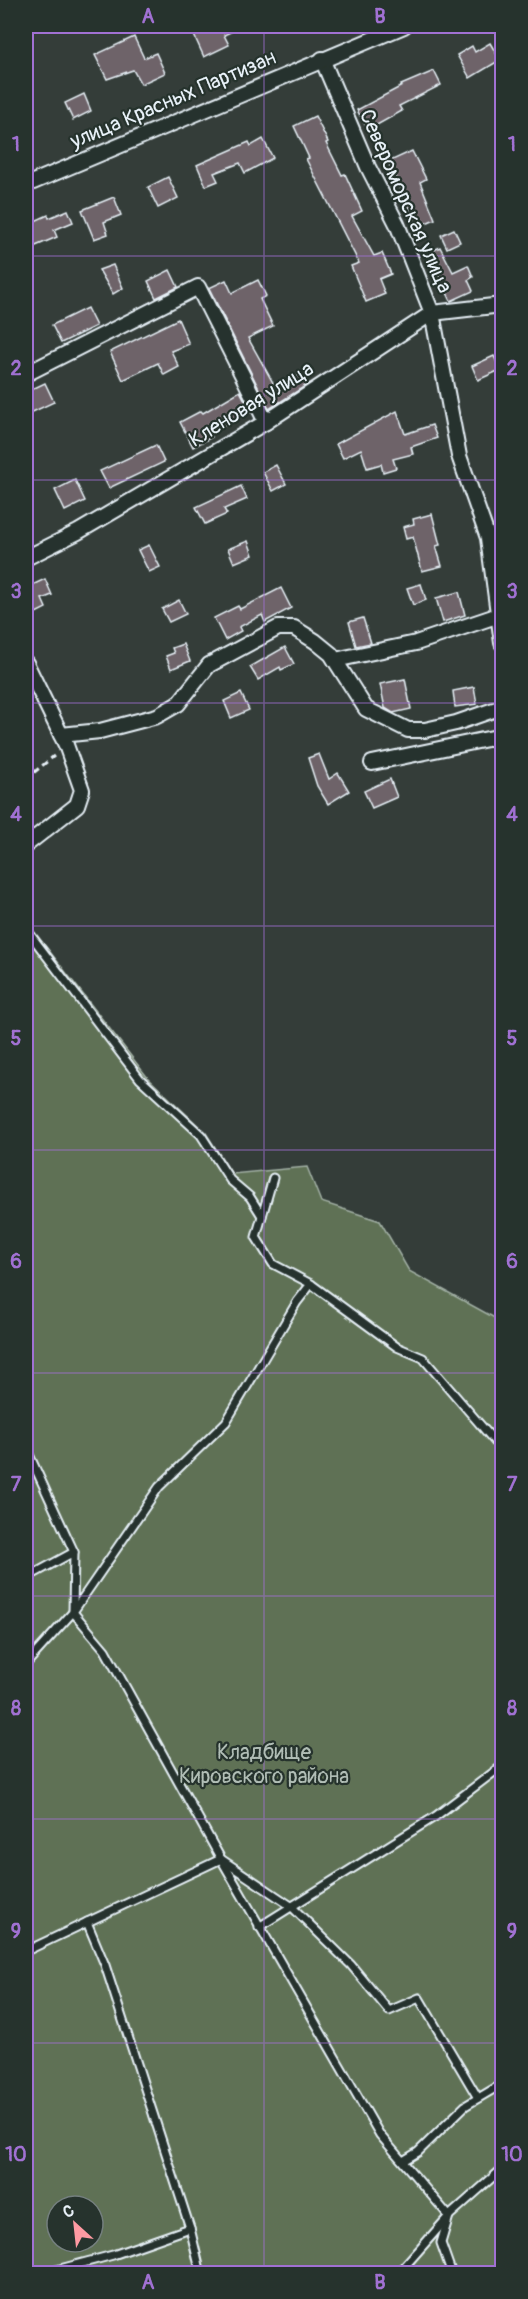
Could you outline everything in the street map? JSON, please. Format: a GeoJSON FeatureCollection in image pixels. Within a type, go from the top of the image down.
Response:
{"type":"FeatureCollection","features":[{"type":"Feature","properties":{"kind":"street","name":"улица Красных Партизан"},"geometry":{"type":"LineString","coordinates":[[26,185],[404,26]]}},
{"type":"Feature","properties":{"kind":"street","name":"Североморская улица"},"geometry":{"type":"LineString","coordinates":[[322,59],[368,167],[397,224],[432,313],[459,456],[488,538],[502,643]]}},
{"type":"Feature","properties":{"kind":"street"},"geometry":{"type":"LineString","coordinates":[[26,374],[198,287],[266,422]]}},
{"type":"Feature","properties":{"kind":"street","name":"Кленовая улица"},"geometry":{"type":"LineString","coordinates":[[26,558],[78,532],[266,422],[432,313],[502,305]]}},
{"type":"Feature","properties":{"kind":"street"},"geometry":{"type":"LineString","coordinates":[[488,538],[502,537]]}},
{"type":"Feature","properties":{"kind":"street"},"geometry":{"type":"LineString","coordinates":[[335,660],[416,643],[499,615]]}},
{"type":"Feature","properties":{"kind":"street"},"geometry":{"type":"LineString","coordinates":[[64,740],[157,716],[178,704],[209,665],[278,628],[294,628],[315,641],[335,660],[366,709],[408,730],[425,730],[502,707]]}},
{"type":"Feature","properties":{"kind":"street"},"geometry":{"type":"LineString","coordinates":[[26,663],[64,740],[82,790],[77,805],[26,845]]}},
{"type":"Feature","properties":{"kind":"street"},"geometry":{"type":"LineString","coordinates":[[372,763],[502,736]]}},
{"type":"Feature","properties":{"kind":"lane"},"geometry":{"type":"LineString","coordinates":[[26,929],[140,1078],[201,1135],[230,1180],[249,1197],[262,1216]]}},
{"type":"Feature","properties":{"kind":"lane"},"geometry":{"type":"LineString","coordinates":[[273,1178],[256,1237],[273,1264],[311,1284],[397,1347],[423,1358],[502,1450]]}},
{"type":"Feature","properties":{"kind":"lane"},"geometry":{"type":"LineString","coordinates":[[26,1664],[73,1612],[159,1487],[226,1422],[297,1302],[311,1284]]}},
{"type":"Feature","properties":{"kind":"lane"},"geometry":{"type":"LineString","coordinates":[[26,1448],[74,1552],[73,1612],[105,1650],[259,1927],[380,2135],[449,2216]]}},
{"type":"Feature","properties":{"kind":"lane"},"geometry":{"type":"LineString","coordinates":[[26,1578],[74,1552]]}},
{"type":"Feature","properties":{"kind":"lane"},"geometry":{"type":"LineString","coordinates":[[259,1927],[436,1816],[502,1766]]}},
{"type":"Feature","properties":{"kind":"lane"},"geometry":{"type":"LineString","coordinates":[[221,1859],[291,1906],[351,1965],[389,2011],[419,1998],[478,2098]]}},
{"type":"Feature","properties":{"kind":"lane"},"geometry":{"type":"LineString","coordinates":[[26,1952],[221,1859]]}},
{"type":"Feature","properties":{"kind":"lane"},"geometry":{"type":"LineString","coordinates":[[87,1922],[105,1965],[190,2228],[201,2274]]}},
{"type":"Feature","properties":{"kind":"lane"},"geometry":{"type":"LineString","coordinates":[[403,2162],[418,2152],[465,2106],[502,2084]]}},
{"type":"Feature","properties":{"kind":"lane"},"geometry":{"type":"LineString","coordinates":[[398,2274],[449,2216],[502,2169]]}},
{"type":"Feature","properties":{"kind":"lane"},"geometry":{"type":"LineString","coordinates":[[449,2216],[441,2243],[452,2274]]}},
{"type":"Feature","properties":{"kind":"lane"},"geometry":{"type":"LineString","coordinates":[[41,2274],[113,2255],[190,2228]]}},
{"type":"Feature","properties":{"kind":"path"},"geometry":{"type":"LineString","coordinates":[[26,779],[64,740]]}},
{"type":"Feature","properties":{"kind":"green space","name":"Кладбище Кировского района"},"geometry":{"type":"Polygon","coordinates":[[[26,921],[148,1078],[206,1133],[232,1174],[307,1167],[321,1202],[380,1221],[409,1271],[502,1322],[502,2273],[26,2273],[26,921]]]}},
{"type":"Feature","properties":{"kind":"building"},"geometry":{"type":"Polygon","coordinates":[[[209,26],[243,26],[224,35],[229,45],[204,57],[193,33],[209,26]]]}},
{"type":"Feature","properties":{"kind":"building"},"geometry":{"type":"Polygon","coordinates":[[[134,37],[144,58],[156,53],[165,73],[141,84],[133,70],[107,79],[95,55],[134,37]]]}},
{"type":"Feature","properties":{"kind":"building"},"geometry":{"type":"Polygon","coordinates":[[[490,43],[500,60],[470,78],[457,55],[472,46],[475,52],[490,43]]]}},
{"type":"Feature","properties":{"kind":"building"},"geometry":{"type":"Polygon","coordinates":[[[434,71],[441,85],[399,106],[402,111],[368,130],[357,110],[401,85],[434,71]]]}},
{"type":"Feature","properties":{"kind":"building"},"geometry":{"type":"Polygon","coordinates":[[[84,94],[91,111],[73,120],[65,103],[84,94]]]}},
{"type":"Feature","properties":{"kind":"building"},"geometry":{"type":"Polygon","coordinates":[[[315,116],[328,142],[326,143],[342,175],[345,174],[362,211],[352,216],[374,256],[382,253],[391,274],[379,279],[385,294],[366,302],[351,266],[359,263],[306,159],[309,158],[294,126],[315,116]]]}},
{"type":"Feature","properties":{"kind":"building"},"geometry":{"type":"Polygon","coordinates":[[[263,139],[273,158],[245,173],[240,163],[214,173],[218,181],[206,186],[197,165],[249,142],[251,146],[263,139]]]}},
{"type":"Feature","properties":{"kind":"building"},"geometry":{"type":"Polygon","coordinates":[[[412,151],[426,179],[420,182],[435,219],[417,227],[388,162],[412,151]]]}},
{"type":"Feature","properties":{"kind":"building"},"geometry":{"type":"Polygon","coordinates":[[[168,177],[178,198],[158,208],[148,187],[168,177]]]}},
{"type":"Feature","properties":{"kind":"building"},"geometry":{"type":"Polygon","coordinates":[[[114,197],[121,215],[104,222],[108,234],[94,239],[82,210],[114,197]]]}},
{"type":"Feature","properties":{"kind":"building"},"geometry":{"type":"Polygon","coordinates":[[[68,210],[73,222],[54,230],[57,237],[26,250],[26,225],[48,215],[49,218],[68,210]]]}},
{"type":"Feature","properties":{"kind":"building"},"geometry":{"type":"Polygon","coordinates":[[[454,229],[460,242],[447,248],[441,235],[454,229]]]}},
{"type":"Feature","properties":{"kind":"building"},"geometry":{"type":"Polygon","coordinates":[[[440,247],[453,272],[468,265],[473,277],[468,280],[473,291],[451,301],[428,253],[440,247]]]}},
{"type":"Feature","properties":{"kind":"building"},"geometry":{"type":"Polygon","coordinates":[[[113,265],[123,288],[113,294],[99,270],[113,265]]]}},
{"type":"Feature","properties":{"kind":"building"},"geometry":{"type":"Polygon","coordinates":[[[170,270],[178,287],[156,298],[148,281],[170,270]]]}},
{"type":"Feature","properties":{"kind":"building"},"geometry":{"type":"Polygon","coordinates":[[[226,280],[232,293],[258,280],[266,296],[260,299],[273,326],[248,338],[276,388],[301,374],[307,385],[269,409],[209,288],[226,280]]]}},
{"type":"Feature","properties":{"kind":"building"},"geometry":{"type":"Polygon","coordinates":[[[87,308],[96,326],[61,343],[52,325],[87,308]]]}},
{"type":"Feature","properties":{"kind":"building"},"geometry":{"type":"Polygon","coordinates":[[[178,319],[189,344],[171,351],[179,367],[164,375],[158,363],[123,380],[110,352],[178,319]]]}},
{"type":"Feature","properties":{"kind":"building"},"geometry":{"type":"Polygon","coordinates":[[[494,356],[500,370],[478,380],[472,366],[494,356]]]}},
{"type":"Feature","properties":{"kind":"building"},"geometry":{"type":"Polygon","coordinates":[[[45,383],[54,402],[26,415],[26,392],[45,383]]]}},
{"type":"Feature","properties":{"kind":"building"},"geometry":{"type":"Polygon","coordinates":[[[240,391],[251,412],[210,433],[212,437],[193,447],[180,422],[201,411],[203,413],[240,391]]]}},
{"type":"Feature","properties":{"kind":"building"},"geometry":{"type":"Polygon","coordinates":[[[397,411],[405,434],[432,425],[437,438],[411,447],[413,454],[393,459],[396,468],[383,472],[381,464],[367,468],[361,449],[343,458],[336,444],[397,411]]]}},
{"type":"Feature","properties":{"kind":"building"},"geometry":{"type":"Polygon","coordinates":[[[156,445],[164,462],[109,488],[100,471],[156,445]]]}},
{"type":"Feature","properties":{"kind":"building"},"geometry":{"type":"Polygon","coordinates":[[[276,465],[286,484],[273,491],[263,472],[276,465]]]}},
{"type":"Feature","properties":{"kind":"building"},"geometry":{"type":"Polygon","coordinates":[[[75,480],[85,501],[65,511],[55,490],[75,480]]]}},
{"type":"Feature","properties":{"kind":"building"},"geometry":{"type":"Polygon","coordinates":[[[241,486],[247,499],[224,509],[227,514],[205,524],[196,507],[241,486]]]}},
{"type":"Feature","properties":{"kind":"building"},"geometry":{"type":"Polygon","coordinates":[[[432,514],[440,545],[436,546],[442,566],[422,571],[413,537],[406,539],[403,527],[414,524],[413,519],[432,514]]]}},
{"type":"Feature","properties":{"kind":"building"},"geometry":{"type":"Polygon","coordinates":[[[248,541],[253,555],[234,563],[228,549],[248,541]]]}},
{"type":"Feature","properties":{"kind":"building"},"geometry":{"type":"Polygon","coordinates":[[[149,545],[160,567],[149,572],[138,550],[149,545]]]}},
{"type":"Feature","properties":{"kind":"building"},"geometry":{"type":"Polygon","coordinates":[[[45,579],[52,595],[42,599],[46,608],[26,618],[26,588],[45,579]]]}},
{"type":"Feature","properties":{"kind":"building"},"geometry":{"type":"Polygon","coordinates":[[[421,584],[426,600],[413,605],[407,588],[421,584]]]}},
{"type":"Feature","properties":{"kind":"building"},"geometry":{"type":"Polygon","coordinates":[[[281,588],[291,608],[265,622],[262,615],[239,627],[241,631],[225,640],[214,618],[238,606],[240,609],[281,588]]]}},
{"type":"Feature","properties":{"kind":"building"},"geometry":{"type":"Polygon","coordinates":[[[459,592],[465,615],[443,622],[436,598],[459,592]]]}},
{"type":"Feature","properties":{"kind":"building"},"geometry":{"type":"Polygon","coordinates":[[[179,600],[186,614],[169,622],[162,609],[179,600]]]}},
{"type":"Feature","properties":{"kind":"building"},"geometry":{"type":"Polygon","coordinates":[[[363,618],[371,643],[356,646],[349,622],[363,618]]]}},
{"type":"Feature","properties":{"kind":"building"},"geometry":{"type":"Polygon","coordinates":[[[183,644],[190,661],[171,669],[166,656],[174,653],[172,648],[183,644]]]}},
{"type":"Feature","properties":{"kind":"building"},"geometry":{"type":"Polygon","coordinates":[[[285,647],[294,664],[281,670],[280,667],[258,680],[250,667],[285,647]]]}},
{"type":"Feature","properties":{"kind":"building"},"geometry":{"type":"Polygon","coordinates":[[[405,679],[411,709],[393,713],[385,708],[380,684],[405,679]]]}},
{"type":"Feature","properties":{"kind":"building"},"geometry":{"type":"Polygon","coordinates":[[[474,687],[477,704],[455,707],[453,691],[474,687]]]}},
{"type":"Feature","properties":{"kind":"building"},"geometry":{"type":"Polygon","coordinates":[[[241,693],[249,710],[231,718],[224,701],[241,693]]]}},
{"type":"Feature","properties":{"kind":"building"},"geometry":{"type":"Polygon","coordinates":[[[319,754],[329,779],[338,773],[349,791],[328,804],[317,786],[308,758],[319,754]]]}},
{"type":"Feature","properties":{"kind":"building"},"geometry":{"type":"Polygon","coordinates":[[[390,779],[397,797],[372,808],[364,791],[390,779]]]}}]}
